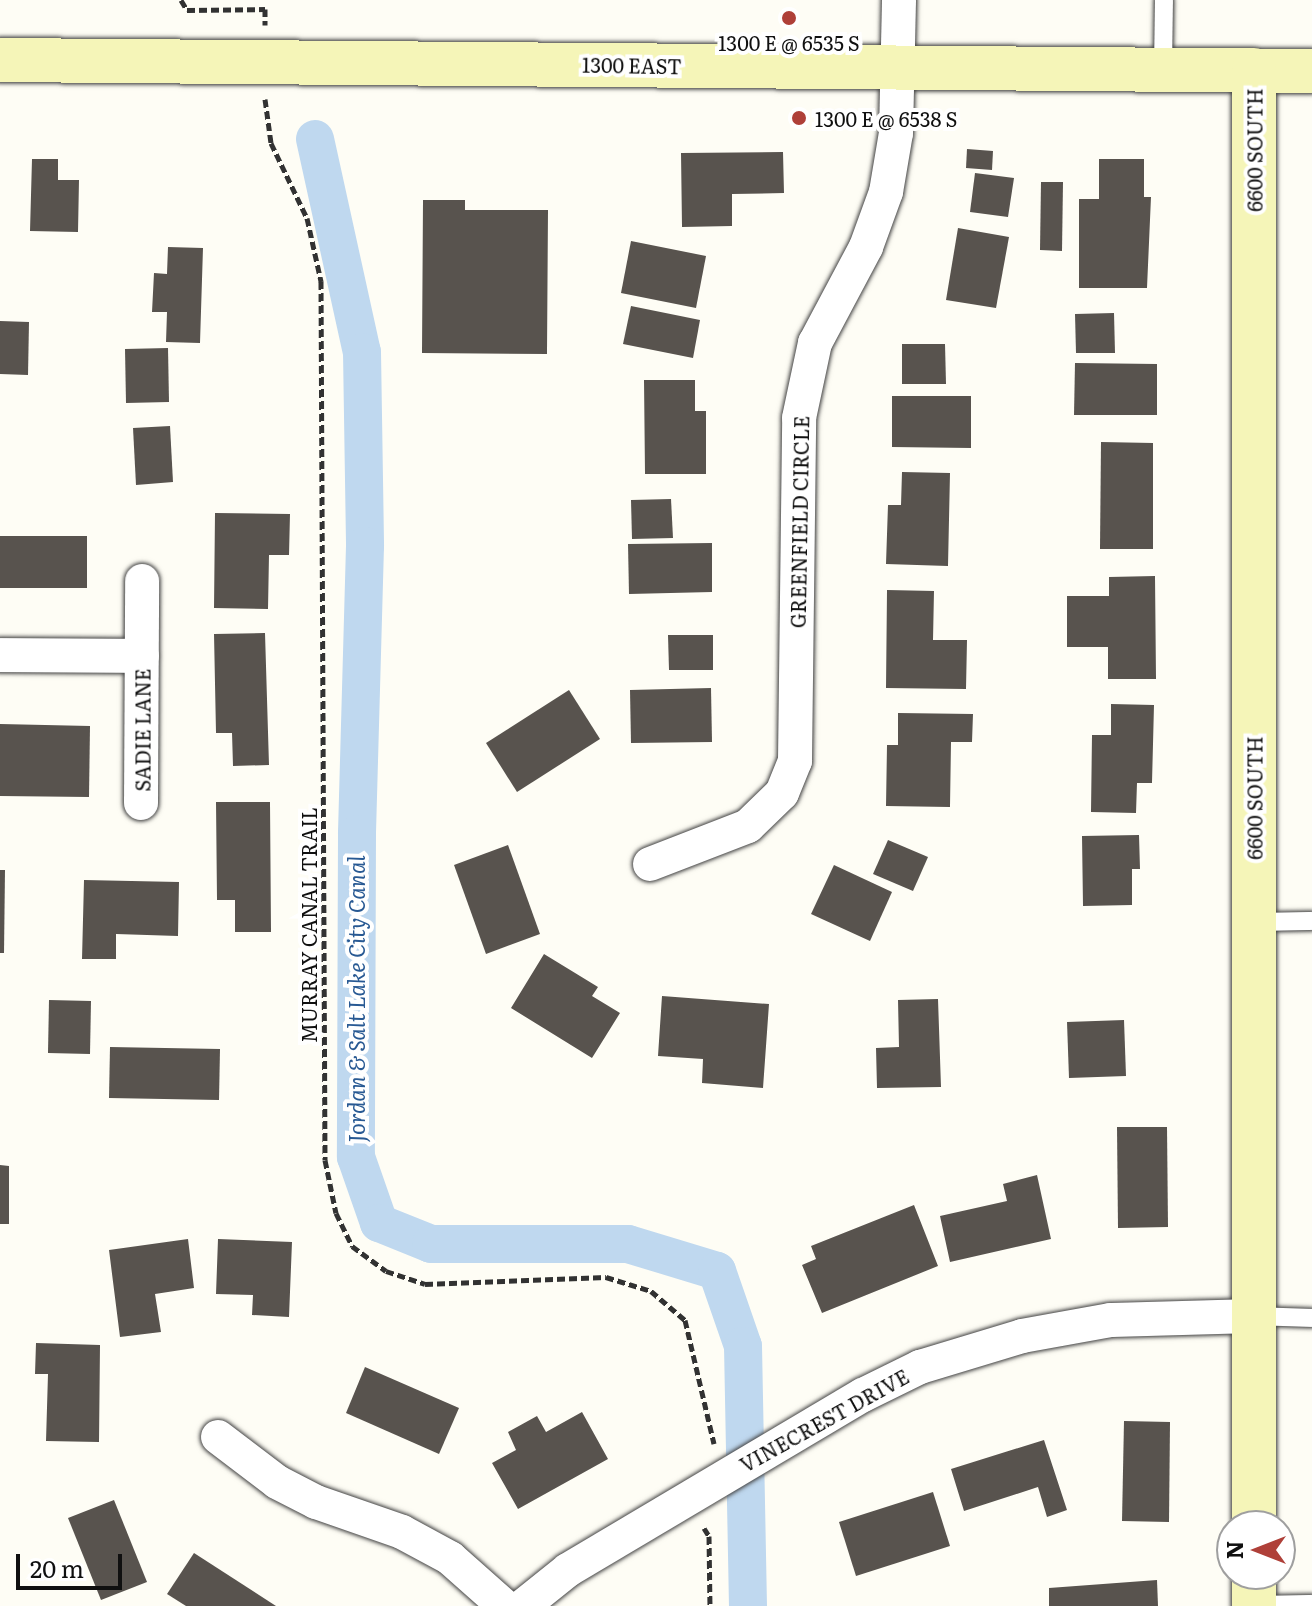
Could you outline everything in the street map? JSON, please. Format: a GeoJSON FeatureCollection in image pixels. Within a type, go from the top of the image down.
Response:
{"type":"FeatureCollection","features":[{"type":"Feature","properties":{"kind":"main road","name":"1300 EAST"},"geometry":{"type":"LineString","coordinates":[[0,60],[1312,71]]}},
{"type":"Feature","properties":{"kind":"main road","name":"6600 SOUTH"},"geometry":{"type":"LineString","coordinates":[[1254,70],[1254,1510]]}},
{"type":"Feature","properties":{"kind":"street","name":"GREENFIELD CIRCLE"},"geometry":{"type":"LineString","coordinates":[[650,864],[748,826],[773,805],[793,769],[802,393],[825,319],[866,247],[886,192],[896,133],[899,0]]}},
{"type":"Feature","properties":{"kind":"street","name":"SADIE LANE"},"geometry":{"type":"LineString","coordinates":[[141,803],[142,581]]}},
{"type":"Feature","properties":{"kind":"street","name":"SADIE LANE"},"geometry":{"type":"LineString","coordinates":[[0,655],[142,656]]}},
{"type":"Feature","properties":{"kind":"street","name":"VINECREST DRIVE"},"geometry":{"type":"LineString","coordinates":[[523,1606],[568,1570],[719,1464],[772,1450],[920,1367],[1022,1336],[1111,1320],[1254,1316]]}},
{"type":"Feature","properties":{"kind":"street"},"geometry":{"type":"LineString","coordinates":[[218,1437],[277,1482],[316,1502],[402,1532],[450,1558],[504,1606]]}},
{"type":"Feature","properties":{"kind":"lane"},"geometry":{"type":"LineString","coordinates":[[1163,69],[1164,0]]}},
{"type":"Feature","properties":{"kind":"lane"},"geometry":{"type":"LineString","coordinates":[[1254,922],[1312,921]]}},
{"type":"Feature","properties":{"kind":"lane"},"geometry":{"type":"LineString","coordinates":[[1254,1316],[1312,1318]]}},
{"type":"Feature","properties":{"kind":"lane"},"geometry":{"type":"LineString","coordinates":[[1254,1595],[1312,1604]]}},
{"type":"Feature","properties":{"kind":"path"},"geometry":{"type":"LineString","coordinates":[[181,0],[187,10],[265,9]]}},
{"type":"Feature","properties":{"kind":"path","name":"MURRAY CANAL TRAIL"},"geometry":{"type":"LineString","coordinates":[[265,119],[307,218],[321,281],[325,1160],[336,1213],[352,1246],[386,1271],[425,1284],[606,1277],[651,1291],[685,1320],[701,1373],[719,1464]]}},
{"type":"Feature","properties":{"kind":"path"},"geometry":{"type":"LineString","coordinates":[[702,1525],[709,1536],[710,1606]]}},
{"type":"Feature","properties":{"kind":"building"},"geometry":{"type":"Polygon","coordinates":[[[967,149],[993,151],[992,170],[966,168],[967,149]]]}},
{"type":"Feature","properties":{"kind":"building"},"geometry":{"type":"Polygon","coordinates":[[[783,152],[784,193],[732,194],[732,226],[682,227],[681,153],[783,152]]]}},
{"type":"Feature","properties":{"kind":"building"},"geometry":{"type":"Polygon","coordinates":[[[32,159],[58,159],[58,180],[79,180],[78,232],[30,231],[32,159]]]}},
{"type":"Feature","properties":{"kind":"building"},"geometry":{"type":"Polygon","coordinates":[[[1099,159],[1144,159],[1144,197],[1151,197],[1147,288],[1079,288],[1079,199],[1099,199],[1099,159]]]}},
{"type":"Feature","properties":{"kind":"building"},"geometry":{"type":"Polygon","coordinates":[[[975,173],[1014,178],[1008,217],[970,212],[975,173]]]}},
{"type":"Feature","properties":{"kind":"building"},"geometry":{"type":"Polygon","coordinates":[[[1041,182],[1063,182],[1062,251],[1040,250],[1041,182]]]}},
{"type":"Feature","properties":{"kind":"building"},"geometry":{"type":"Polygon","coordinates":[[[423,200],[465,200],[465,210],[548,210],[547,354],[422,353],[423,200]]]}},
{"type":"Feature","properties":{"kind":"building"},"geometry":{"type":"Polygon","coordinates":[[[958,228],[1009,237],[996,308],[946,300],[958,228]]]}},
{"type":"Feature","properties":{"kind":"building"},"geometry":{"type":"Polygon","coordinates":[[[631,241],[706,256],[696,308],[621,293],[631,241]]]}},
{"type":"Feature","properties":{"kind":"building"},"geometry":{"type":"Polygon","coordinates":[[[168,247],[203,248],[200,343],[166,342],[167,312],[152,312],[154,273],[167,274],[168,247]]]}},
{"type":"Feature","properties":{"kind":"building"},"geometry":{"type":"Polygon","coordinates":[[[631,306],[700,320],[693,358],[623,344],[631,306]]]}},
{"type":"Feature","properties":{"kind":"building"},"geometry":{"type":"Polygon","coordinates":[[[1114,313],[1115,353],[1076,353],[1075,314],[1114,313]]]}},
{"type":"Feature","properties":{"kind":"building"},"geometry":{"type":"Polygon","coordinates":[[[0,321],[29,322],[28,375],[0,374],[0,321]]]}},
{"type":"Feature","properties":{"kind":"building"},"geometry":{"type":"Polygon","coordinates":[[[902,344],[945,344],[946,384],[902,384],[902,344]]]}},
{"type":"Feature","properties":{"kind":"building"},"geometry":{"type":"Polygon","coordinates":[[[168,348],[169,402],[126,403],[125,349],[168,348]]]}},
{"type":"Feature","properties":{"kind":"building"},"geometry":{"type":"Polygon","coordinates":[[[1075,363],[1157,364],[1157,415],[1074,415],[1075,363]]]}},
{"type":"Feature","properties":{"kind":"building"},"geometry":{"type":"Polygon","coordinates":[[[644,380],[695,380],[695,411],[706,411],[706,474],[645,474],[644,380]]]}},
{"type":"Feature","properties":{"kind":"building"},"geometry":{"type":"Polygon","coordinates":[[[892,396],[971,396],[971,448],[892,447],[892,396]]]}},
{"type":"Feature","properties":{"kind":"building"},"geometry":{"type":"Polygon","coordinates":[[[170,426],[173,482],[136,485],[133,428],[170,426]]]}},
{"type":"Feature","properties":{"kind":"building"},"geometry":{"type":"Polygon","coordinates":[[[1101,442],[1153,443],[1153,549],[1100,549],[1101,442]]]}},
{"type":"Feature","properties":{"kind":"building"},"geometry":{"type":"Polygon","coordinates":[[[902,472],[950,473],[948,566],[886,564],[888,505],[901,505],[902,472]]]}},
{"type":"Feature","properties":{"kind":"building"},"geometry":{"type":"Polygon","coordinates":[[[671,499],[673,538],[632,539],[631,500],[671,499]]]}},
{"type":"Feature","properties":{"kind":"building"},"geometry":{"type":"Polygon","coordinates":[[[215,513],[290,514],[289,555],[269,555],[268,609],[214,608],[215,513]]]}},
{"type":"Feature","properties":{"kind":"building"},"geometry":{"type":"Polygon","coordinates":[[[0,536],[87,536],[87,588],[0,588],[0,536]]]}},
{"type":"Feature","properties":{"kind":"building"},"geometry":{"type":"Polygon","coordinates":[[[712,543],[712,592],[629,594],[628,544],[712,543]]]}},
{"type":"Feature","properties":{"kind":"building"},"geometry":{"type":"Polygon","coordinates":[[[1155,576],[1156,679],[1108,679],[1108,647],[1067,647],[1067,596],[1109,596],[1109,577],[1155,576]]]}},
{"type":"Feature","properties":{"kind":"building"},"geometry":{"type":"Polygon","coordinates":[[[887,590],[934,591],[933,640],[967,640],[966,689],[886,688],[887,590]]]}},
{"type":"Feature","properties":{"kind":"building"},"geometry":{"type":"Polygon","coordinates":[[[265,633],[269,765],[233,766],[232,733],[216,733],[214,634],[265,633]]]}},
{"type":"Feature","properties":{"kind":"building"},"geometry":{"type":"Polygon","coordinates":[[[668,635],[713,635],[713,670],[669,670],[668,635]]]}},
{"type":"Feature","properties":{"kind":"building"},"geometry":{"type":"Polygon","coordinates":[[[711,688],[712,742],[631,743],[630,690],[711,688]]]}},
{"type":"Feature","properties":{"kind":"building"},"geometry":{"type":"Polygon","coordinates":[[[569,690],[600,739],[517,792],[486,743],[569,690]]]}},
{"type":"Feature","properties":{"kind":"building"},"geometry":{"type":"Polygon","coordinates":[[[1111,704],[1154,705],[1152,783],[1137,783],[1136,813],[1091,812],[1092,735],[1111,735],[1111,704]]]}},
{"type":"Feature","properties":{"kind":"building"},"geometry":{"type":"Polygon","coordinates":[[[898,713],[973,714],[972,742],[951,742],[950,807],[886,806],[887,745],[898,745],[898,713]]]}},
{"type":"Feature","properties":{"kind":"building"},"geometry":{"type":"Polygon","coordinates":[[[0,724],[90,726],[89,797],[0,796],[0,724]]]}},
{"type":"Feature","properties":{"kind":"building"},"geometry":{"type":"Polygon","coordinates":[[[216,802],[270,802],[271,932],[235,932],[235,900],[217,900],[216,802]]]}},
{"type":"Feature","properties":{"kind":"building"},"geometry":{"type":"Polygon","coordinates":[[[1139,835],[1140,869],[1132,869],[1132,905],[1083,906],[1082,836],[1139,835]]]}},
{"type":"Feature","properties":{"kind":"building"},"geometry":{"type":"Polygon","coordinates":[[[888,840],[928,857],[913,891],[873,874],[888,840]]]}},
{"type":"Feature","properties":{"kind":"building"},"geometry":{"type":"Polygon","coordinates":[[[508,845],[540,934],[486,954],[454,865],[508,845]]]}},
{"type":"Feature","properties":{"kind":"building"},"geometry":{"type":"Polygon","coordinates":[[[834,865],[892,892],[870,941],[811,914],[834,865]]]}},
{"type":"Feature","properties":{"kind":"building"},"geometry":{"type":"Polygon","coordinates":[[[0,870],[5,870],[4,953],[0,953],[0,870]]]}},
{"type":"Feature","properties":{"kind":"building"},"geometry":{"type":"Polygon","coordinates":[[[84,880],[179,882],[178,936],[116,934],[116,959],[82,959],[84,880]]]}},
{"type":"Feature","properties":{"kind":"building"},"geometry":{"type":"Polygon","coordinates":[[[544,954],[598,987],[592,996],[620,1013],[592,1058],[511,1008],[544,954]]]}},
{"type":"Feature","properties":{"kind":"building"},"geometry":{"type":"Polygon","coordinates":[[[662,996],[769,1004],[763,1088],[702,1083],[703,1059],[658,1056],[662,996]]]}},
{"type":"Feature","properties":{"kind":"building"},"geometry":{"type":"Polygon","coordinates":[[[938,999],[941,1087],[877,1088],[876,1048],[899,1047],[898,1000],[938,999]]]}},
{"type":"Feature","properties":{"kind":"building"},"geometry":{"type":"Polygon","coordinates":[[[49,1000],[91,1001],[90,1054],[48,1053],[49,1000]]]}},
{"type":"Feature","properties":{"kind":"building"},"geometry":{"type":"Polygon","coordinates":[[[1124,1020],[1126,1076],[1069,1078],[1067,1022],[1124,1020]]]}},
{"type":"Feature","properties":{"kind":"building"},"geometry":{"type":"Polygon","coordinates":[[[110,1047],[220,1049],[219,1100],[109,1098],[110,1047]]]}},
{"type":"Feature","properties":{"kind":"building"},"geometry":{"type":"Polygon","coordinates":[[[1117,1127],[1167,1127],[1168,1227],[1118,1228],[1117,1127]]]}},
{"type":"Feature","properties":{"kind":"building"},"geometry":{"type":"Polygon","coordinates":[[[0,1165],[9,1166],[9,1224],[0,1224],[0,1165]]]}},
{"type":"Feature","properties":{"kind":"building"},"geometry":{"type":"Polygon","coordinates":[[[1037,1175],[1051,1239],[950,1262],[940,1216],[1007,1201],[1003,1184],[1037,1175]]]}},
{"type":"Feature","properties":{"kind":"building"},"geometry":{"type":"Polygon","coordinates":[[[914,1205],[938,1266],[822,1313],[802,1265],[816,1259],[811,1246],[914,1205]]]}},
{"type":"Feature","properties":{"kind":"building"},"geometry":{"type":"Polygon","coordinates":[[[188,1239],[194,1288],[155,1294],[161,1332],[120,1337],[109,1250],[188,1239]]]}},
{"type":"Feature","properties":{"kind":"building"},"geometry":{"type":"Polygon","coordinates":[[[218,1239],[292,1242],[289,1317],[252,1315],[253,1295],[216,1294],[218,1239]]]}},
{"type":"Feature","properties":{"kind":"building"},"geometry":{"type":"Polygon","coordinates":[[[36,1343],[100,1345],[99,1442],[46,1441],[48,1374],[35,1374],[36,1343]]]}},
{"type":"Feature","properties":{"kind":"building"},"geometry":{"type":"Polygon","coordinates":[[[365,1367],[459,1408],[439,1454],[346,1413],[365,1367]]]}},
{"type":"Feature","properties":{"kind":"building"},"geometry":{"type":"Polygon","coordinates":[[[582,1412],[608,1459],[518,1509],[492,1463],[516,1450],[508,1432],[537,1416],[546,1432],[582,1412]]]}},
{"type":"Feature","properties":{"kind":"building"},"geometry":{"type":"Polygon","coordinates":[[[1124,1421],[1170,1422],[1169,1522],[1122,1521],[1124,1421]]]}},
{"type":"Feature","properties":{"kind":"building"},"geometry":{"type":"Polygon","coordinates":[[[1044,1440],[1067,1510],[1047,1517],[1038,1487],[964,1511],[951,1469],[1044,1440]]]}},
{"type":"Feature","properties":{"kind":"building"},"geometry":{"type":"Polygon","coordinates":[[[933,1492],[950,1546],[856,1576],[839,1522],[933,1492]]]}},
{"type":"Feature","properties":{"kind":"building"},"geometry":{"type":"Polygon","coordinates":[[[114,1500],[147,1582],[101,1600],[68,1518],[114,1500]]]}},
{"type":"Feature","properties":{"kind":"building"},"geometry":{"type":"Polygon","coordinates":[[[194,1553],[276,1606],[186,1606],[167,1594],[194,1553]]]}},
{"type":"Feature","properties":{"kind":"building"},"geometry":{"type":"Polygon","coordinates":[[[1157,1580],[1158,1606],[1049,1606],[1049,1588],[1157,1580]]]}},
{"type":"Feature","properties":{"kind":"waterway","name":"Jordan & Salt Lake City Canal"},"geometry":{"type":"LineString","coordinates":[[315,139],[362,352],[365,546],[357,834],[356,1157],[379,1223],[431,1244],[628,1244],[717,1271],[743,1346],[748,1606]]}},
{"type":"Feature","properties":{"kind":"place","name":"1300 E @ 6535 S"},"geometry":{"type":"Point","coordinates":[789,18]}},
{"type":"Feature","properties":{"kind":"place","name":"1300 E @ 6538 S"},"geometry":{"type":"Point","coordinates":[799,118]}}]}
